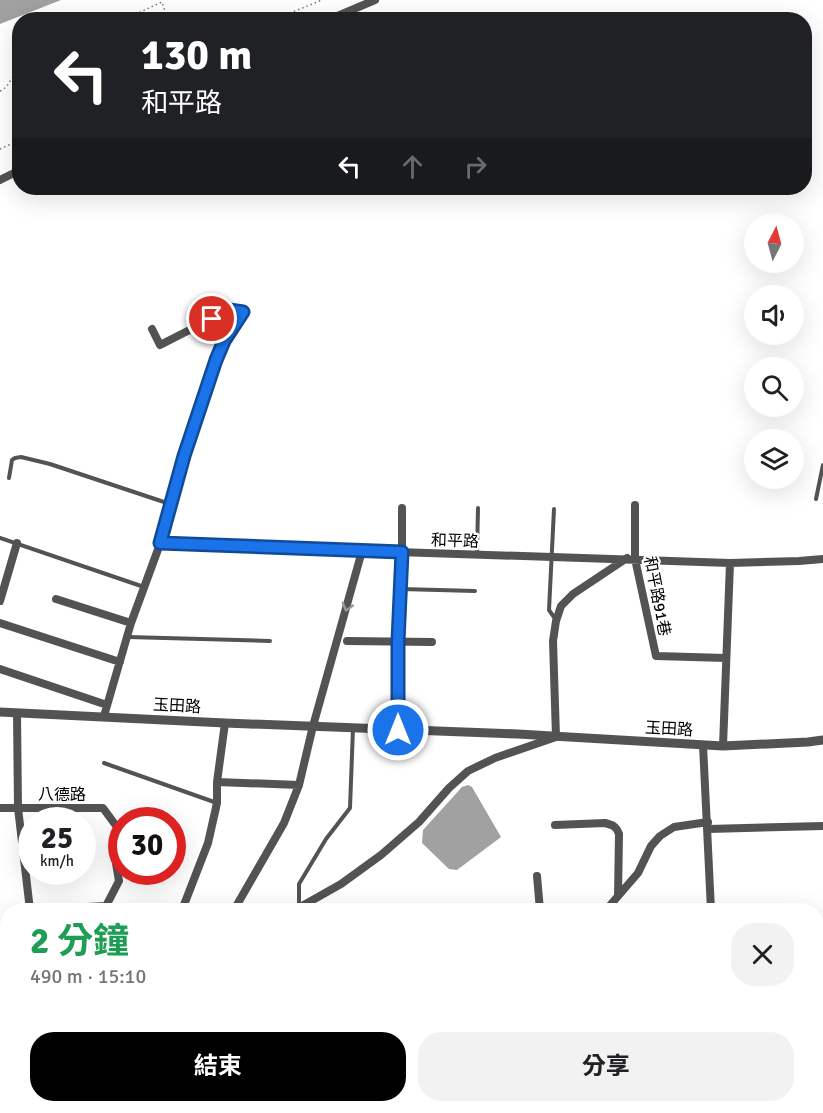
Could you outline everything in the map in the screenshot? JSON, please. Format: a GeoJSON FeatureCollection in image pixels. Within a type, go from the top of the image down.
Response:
{"type":"FeatureCollection","features":[{"type":"Feature","properties":{"kind":"street"},"geometry":{"type":"LineString","coordinates":[[347,12],[375,0]]}},
{"type":"Feature","properties":{"kind":"street"},"geometry":{"type":"LineString","coordinates":[[104,716],[131,623],[160,543],[170,504],[216,360],[224,341],[243,312],[229,310],[160,345],[152,329]]}},
{"type":"Feature","properties":{"kind":"street","name":"和平路91巷"},"geometry":{"type":"LineString","coordinates":[[635,505],[631,559],[656,656],[726,658]]}},
{"type":"Feature","properties":{"kind":"street"},"geometry":{"type":"LineString","coordinates":[[398,730],[402,508]]}},
{"type":"Feature","properties":{"kind":"street"},"geometry":{"type":"LineString","coordinates":[[0,601],[3,579],[17,543]]}},
{"type":"Feature","properties":{"kind":"street","name":"和平路"},"geometry":{"type":"LineString","coordinates":[[160,543],[730,563],[823,559]]}},
{"type":"Feature","properties":{"kind":"street"},"geometry":{"type":"LineString","coordinates":[[238,903],[284,823],[299,785],[362,550]]}},
{"type":"Feature","properties":{"kind":"street"},"geometry":{"type":"LineString","coordinates":[[308,903],[341,884],[381,855],[419,822],[449,788],[468,771],[495,758],[556,737],[553,640],[561,606],[573,594],[631,559]]}},
{"type":"Feature","properties":{"kind":"street"},"geometry":{"type":"LineString","coordinates":[[723,746],[730,563]]}},
{"type":"Feature","properties":{"kind":"street"},"geometry":{"type":"LineString","coordinates":[[56,599],[131,623]]}},
{"type":"Feature","properties":{"kind":"street"},"geometry":{"type":"LineString","coordinates":[[0,623],[120,662]]}},
{"type":"Feature","properties":{"kind":"street"},"geometry":{"type":"LineString","coordinates":[[347,641],[432,642]]}},
{"type":"Feature","properties":{"kind":"street"},"geometry":{"type":"LineString","coordinates":[[0,669],[107,705]]}},
{"type":"Feature","properties":{"kind":"street","name":"玉田路"},"geometry":{"type":"LineString","coordinates":[[0,712],[518,734],[723,746],[823,740]]}},
{"type":"Feature","properties":{"kind":"street","name":"八德路"},"geometry":{"type":"LineString","coordinates":[[0,808],[18,808],[17,713]]}},
{"type":"Feature","properties":{"kind":"street"},"geometry":{"type":"LineString","coordinates":[[185,903],[208,843],[217,803],[225,723]]}},
{"type":"Feature","properties":{"kind":"street"},"geometry":{"type":"LineString","coordinates":[[703,745],[711,903]]}},
{"type":"Feature","properties":{"kind":"street"},"geometry":{"type":"LineString","coordinates":[[218,782],[299,785]]}},
{"type":"Feature","properties":{"kind":"street","name":"八德路"},"geometry":{"type":"LineString","coordinates":[[96,808],[104,808],[117,826],[119,881],[108,903]]}},
{"type":"Feature","properties":{"kind":"street"},"geometry":{"type":"LineString","coordinates":[[555,825],[605,823],[617,828],[619,834],[618,896]]}},
{"type":"Feature","properties":{"kind":"street"},"geometry":{"type":"LineString","coordinates":[[612,903],[638,873],[651,846],[660,836],[674,827],[823,826]]}},
{"type":"Feature","properties":{"kind":"street"},"geometry":{"type":"LineString","coordinates":[[537,876],[539,903]]}},
{"type":"Feature","properties":{"kind":"street","name":"八德路"},"geometry":{"type":"LineString","coordinates":[[27,885],[29,903]]}},
{"type":"Feature","properties":{"kind":"lane"},"geometry":{"type":"LineString","coordinates":[[9,478],[12,460],[21,457],[50,464],[170,504]]}},
{"type":"Feature","properties":{"kind":"lane"},"geometry":{"type":"LineString","coordinates":[[816,499],[823,465]]}},
{"type":"Feature","properties":{"kind":"lane"},"geometry":{"type":"LineString","coordinates":[[477,554],[478,508]]}},
{"type":"Feature","properties":{"kind":"lane"},"geometry":{"type":"LineString","coordinates":[[554,509],[549,610],[556,621]]}},
{"type":"Feature","properties":{"kind":"lane"},"geometry":{"type":"LineString","coordinates":[[0,538],[144,587]]}},
{"type":"Feature","properties":{"kind":"lane"},"geometry":{"type":"LineString","coordinates":[[400,589],[476,591]]}},
{"type":"Feature","properties":{"kind":"lane"},"geometry":{"type":"LineString","coordinates":[[127,637],[270,641]]}},
{"type":"Feature","properties":{"kind":"lane"},"geometry":{"type":"LineString","coordinates":[[297,903],[299,884],[326,839],[350,808],[353,728]]}},
{"type":"Feature","properties":{"kind":"lane"},"geometry":{"type":"LineString","coordinates":[[104,763],[217,803]]}},
{"type":"Feature","properties":{"kind":"path"},"geometry":{"type":"LineString","coordinates":[[293,12],[322,0]]}},
{"type":"Feature","properties":{"kind":"path"},"geometry":{"type":"LineString","coordinates":[[140,12],[162,2],[165,12]]}},
{"type":"Feature","properties":{"kind":"path"},"geometry":{"type":"LineString","coordinates":[[0,91],[6,88],[12,77]]}},
{"type":"Feature","properties":{"kind":"shaded area"},"geometry":{"type":"Polygon","coordinates":[[[0,0],[61,0],[30,12],[12,12],[12,19],[0,24],[0,0]]]}},
{"type":"Feature","properties":{"kind":"shaded area"},"geometry":{"type":"Polygon","coordinates":[[[468,785],[472,787],[501,837],[457,870],[449,869],[422,843],[423,830],[462,787],[468,785]]]}},
{"type":"Feature","properties":{"kind":"route"},"geometry":{"type":"LineString","coordinates":[[212,319],[229,310],[243,312],[224,341],[216,360],[184,456],[160,543],[402,552],[398,641],[398,730]]}}]}
